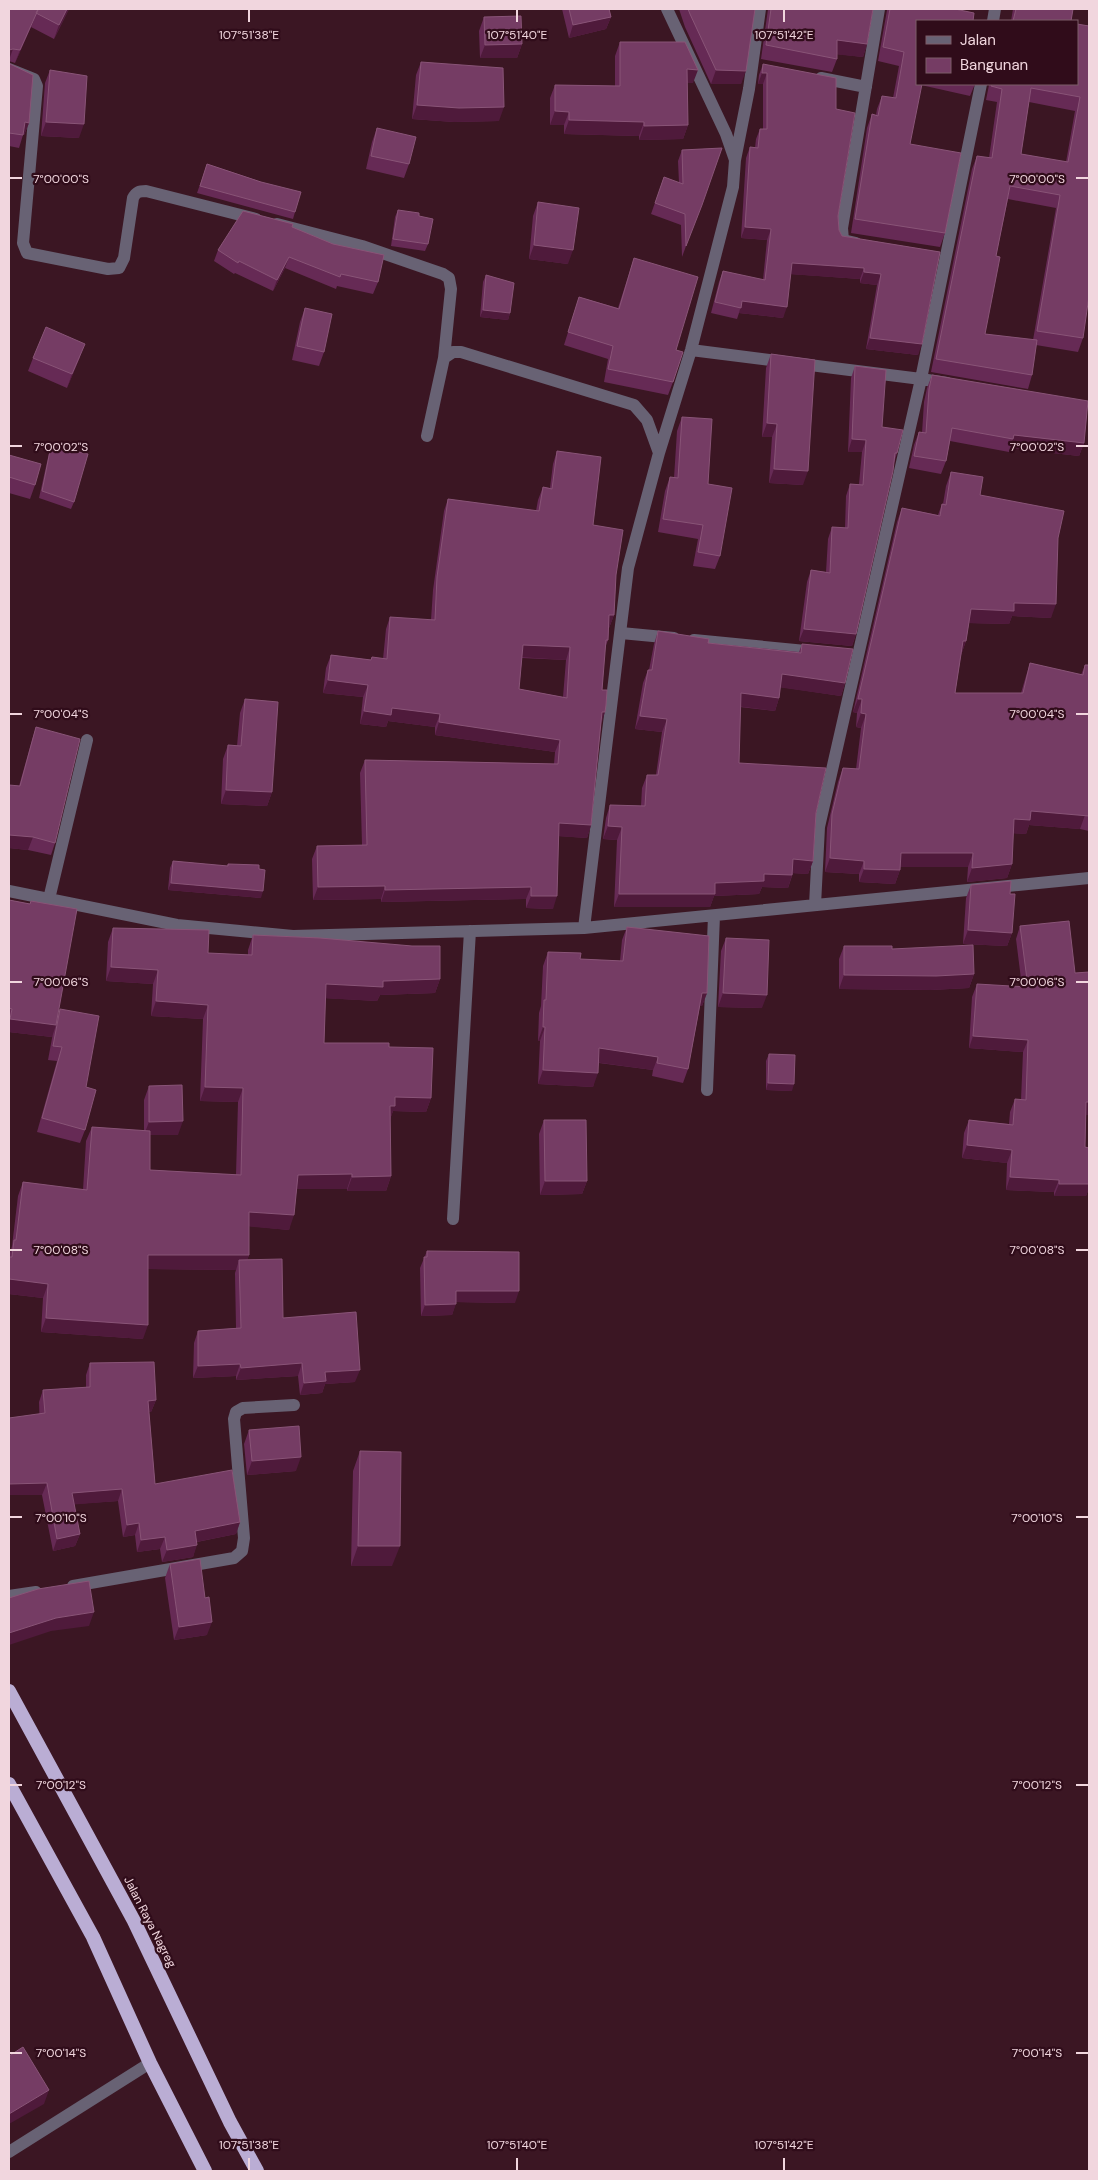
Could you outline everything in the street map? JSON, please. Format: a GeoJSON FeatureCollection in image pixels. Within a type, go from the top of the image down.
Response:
{"type":"FeatureCollection","features":[{"type":"Feature","properties":{"kind":"highway","name":"Jalan Raya Nagreg"},"geometry":{"type":"LineString","coordinates":[[9,1691],[134,1921],[230,2122],[257,2171]]}},
{"type":"Feature","properties":{"kind":"highway"},"geometry":{"type":"LineString","coordinates":[[9,1784],[93,1937],[150,2063],[205,2171]]}},
{"type":"Feature","properties":{"kind":"street"},"geometry":{"type":"LineString","coordinates":[[667,9],[722,125],[735,160]]}},
{"type":"Feature","properties":{"kind":"street"},"geometry":{"type":"LineString","coordinates":[[584,928],[630,562],[659,453],[691,350],[733,187],[735,160],[757,66],[760,9]]}},
{"type":"Feature","properties":{"kind":"street"},"geometry":{"type":"LineString","coordinates":[[870,245],[844,240],[842,228],[879,9]]}},
{"type":"Feature","properties":{"kind":"street"},"geometry":{"type":"LineString","coordinates":[[9,69],[34,79],[37,86],[23,243],[27,253],[108,269],[119,268],[124,258],[133,198],[135,193],[146,190],[339,239],[443,274],[449,278],[451,284],[444,358],[427,436]]}},
{"type":"Feature","properties":{"kind":"street"},"geometry":{"type":"LineString","coordinates":[[809,76],[866,87]]}},
{"type":"Feature","properties":{"kind":"street"},"geometry":{"type":"LineString","coordinates":[[815,905],[819,827],[854,654],[921,378],[943,255],[981,85]]}},
{"type":"Feature","properties":{"kind":"street"},"geometry":{"type":"LineString","coordinates":[[691,350],[921,378],[958,385]]}},
{"type":"Feature","properties":{"kind":"street"},"geometry":{"type":"LineString","coordinates":[[444,358],[453,352],[461,352],[634,405],[646,420],[659,453]]}},
{"type":"Feature","properties":{"kind":"street"},"geometry":{"type":"LineString","coordinates":[[622,633],[830,653]]}},
{"type":"Feature","properties":{"kind":"street"},"geometry":{"type":"LineString","coordinates":[[49,899],[87,740]]}},
{"type":"Feature","properties":{"kind":"street"},"geometry":{"type":"LineString","coordinates":[[9,891],[177,925],[293,936],[584,928],[1089,878]]}},
{"type":"Feature","properties":{"kind":"street"},"geometry":{"type":"LineString","coordinates":[[707,1090],[714,916]]}},
{"type":"Feature","properties":{"kind":"street"},"geometry":{"type":"LineString","coordinates":[[453,1219],[470,931]]}},
{"type":"Feature","properties":{"kind":"street"},"geometry":{"type":"LineString","coordinates":[[9,1596],[234,1558],[242,1551],[244,1538],[234,1419],[236,1412],[243,1408],[294,1405]]}},
{"type":"Feature","properties":{"kind":"street"},"geometry":{"type":"LineString","coordinates":[[9,2152],[150,2063]]}},
{"type":"Feature","properties":{"kind":"building"},"geometry":{"type":"Polygon","coordinates":[[[9,9],[38,10],[20,50],[9,50],[9,9]]]}},
{"type":"Feature","properties":{"kind":"building"},"geometry":{"type":"Polygon","coordinates":[[[38,9],[67,9],[59,25],[36,13],[38,9]]]}},
{"type":"Feature","properties":{"kind":"building"},"geometry":{"type":"Polygon","coordinates":[[[569,9],[609,9],[611,17],[573,25],[569,9]]]}},
{"type":"Feature","properties":{"kind":"building"},"geometry":{"type":"Polygon","coordinates":[[[688,9],[755,9],[746,71],[716,70],[688,9]]]}},
{"type":"Feature","properties":{"kind":"building"},"geometry":{"type":"Polygon","coordinates":[[[771,9],[873,9],[867,44],[837,40],[837,59],[766,45],[771,9]]]}},
{"type":"Feature","properties":{"kind":"building"},"geometry":{"type":"Polygon","coordinates":[[[890,9],[955,9],[974,13],[973,20],[916,20],[916,85],[922,85],[910,144],[961,153],[945,233],[855,219],[872,114],[878,116],[882,96],[896,98],[904,52],[883,47],[890,9]]]}},
{"type":"Feature","properties":{"kind":"building"},"geometry":{"type":"Polygon","coordinates":[[[1016,9],[1073,9],[1071,20],[1013,20],[1016,9]]]}},
{"type":"Feature","properties":{"kind":"building"},"geometry":{"type":"Polygon","coordinates":[[[521,16],[522,44],[485,45],[484,17],[521,16]]]}},
{"type":"Feature","properties":{"kind":"building"},"geometry":{"type":"Polygon","coordinates":[[[1078,24],[1089,26],[1089,296],[1083,338],[1037,331],[1060,195],[1010,186],[996,256],[1000,257],[985,334],[1037,340],[1032,375],[936,359],[977,156],[992,158],[1002,89],[991,86],[1078,85],[1078,24]],[[1031,88],[1021,154],[1068,162],[1080,97],[1031,88]]]}},
{"type":"Feature","properties":{"kind":"building"},"geometry":{"type":"Polygon","coordinates":[[[620,42],[685,42],[698,70],[687,69],[688,125],[644,126],[644,122],[569,120],[569,112],[555,111],[555,85],[620,86],[620,42]]]}},
{"type":"Feature","properties":{"kind":"building"},"geometry":{"type":"Polygon","coordinates":[[[9,62],[33,75],[29,123],[25,122],[23,135],[9,133],[9,62]]]}},
{"type":"Feature","properties":{"kind":"building"},"geometry":{"type":"Polygon","coordinates":[[[421,62],[503,68],[504,107],[459,108],[417,105],[421,62]]]}},
{"type":"Feature","properties":{"kind":"building"},"geometry":{"type":"Polygon","coordinates":[[[763,64],[836,78],[836,109],[855,113],[838,216],[839,230],[842,236],[940,252],[922,344],[870,338],[881,274],[864,272],[864,268],[792,263],[787,307],[742,301],[741,308],[715,302],[723,271],[765,280],[771,229],[745,227],[750,147],[758,148],[760,129],[767,129],[767,73],[762,73],[763,64]]]}},
{"type":"Feature","properties":{"kind":"building"},"geometry":{"type":"Polygon","coordinates":[[[50,70],[87,76],[84,124],[46,122],[50,70]]]}},
{"type":"Feature","properties":{"kind":"building"},"geometry":{"type":"Polygon","coordinates":[[[377,128],[416,137],[409,164],[371,156],[377,128]]]}},
{"type":"Feature","properties":{"kind":"building"},"geometry":{"type":"Polygon","coordinates":[[[722,148],[686,246],[685,214],[655,203],[664,177],[683,184],[682,150],[722,148]]]}},
{"type":"Feature","properties":{"kind":"building"},"geometry":{"type":"Polygon","coordinates":[[[207,164],[261,182],[301,192],[295,212],[200,186],[207,164]]]}},
{"type":"Feature","properties":{"kind":"building"},"geometry":{"type":"Polygon","coordinates":[[[538,202],[579,208],[573,250],[534,245],[538,202]]]}},
{"type":"Feature","properties":{"kind":"building"},"geometry":{"type":"Polygon","coordinates":[[[398,210],[419,213],[419,216],[433,219],[428,244],[393,239],[398,210]]]}},
{"type":"Feature","properties":{"kind":"building"},"geometry":{"type":"Polygon","coordinates":[[[243,211],[293,224],[292,227],[333,244],[384,255],[378,282],[341,274],[340,277],[289,257],[277,280],[239,261],[238,263],[218,250],[243,211]]]}},
{"type":"Feature","properties":{"kind":"building"},"geometry":{"type":"Polygon","coordinates":[[[634,258],[698,277],[676,350],[683,352],[673,382],[608,369],[613,346],[568,332],[579,297],[619,309],[634,258]]]}},
{"type":"Feature","properties":{"kind":"building"},"geometry":{"type":"Polygon","coordinates":[[[486,275],[514,283],[510,313],[483,310],[486,275]]]}},
{"type":"Feature","properties":{"kind":"building"},"geometry":{"type":"Polygon","coordinates":[[[305,308],[332,314],[324,352],[297,346],[305,308]]]}},
{"type":"Feature","properties":{"kind":"building"},"geometry":{"type":"Polygon","coordinates":[[[46,327],[85,344],[72,374],[33,358],[46,327]]]}},
{"type":"Feature","properties":{"kind":"building"},"geometry":{"type":"Polygon","coordinates":[[[771,354],[815,360],[808,471],[774,469],[777,424],[767,423],[771,354]]]}},
{"type":"Feature","properties":{"kind":"building"},"geometry":{"type":"Polygon","coordinates":[[[855,366],[886,370],[882,427],[903,430],[897,453],[895,453],[893,471],[856,634],[804,629],[811,570],[830,573],[832,527],[848,528],[850,484],[863,485],[866,440],[852,439],[855,366]]]}},
{"type":"Feature","properties":{"kind":"building"},"geometry":{"type":"Polygon","coordinates":[[[932,375],[1088,401],[1084,443],[1014,435],[1013,439],[952,428],[946,461],[914,456],[919,432],[926,433],[929,389],[932,375]]]}},
{"type":"Feature","properties":{"kind":"building"},"geometry":{"type":"Polygon","coordinates":[[[682,417],[712,419],[708,484],[732,488],[720,556],[698,552],[703,525],[663,519],[670,477],[678,478],[682,417]]]}},
{"type":"Feature","properties":{"kind":"building"},"geometry":{"type":"Polygon","coordinates":[[[51,446],[88,454],[74,502],[42,491],[51,446]]]}},
{"type":"Feature","properties":{"kind":"building"},"geometry":{"type":"Polygon","coordinates":[[[557,451],[601,457],[593,525],[623,530],[616,575],[614,615],[609,615],[608,640],[606,640],[602,690],[607,690],[606,705],[605,712],[602,712],[591,825],[559,823],[557,896],[531,896],[531,887],[385,890],[385,886],[318,887],[317,846],[367,845],[365,760],[558,764],[560,740],[439,722],[440,714],[392,708],[391,715],[364,711],[368,685],[328,680],[331,655],[371,660],[372,657],[387,659],[390,617],[435,620],[437,577],[448,499],[539,511],[543,487],[552,489],[557,451]],[[523,645],[519,689],[567,698],[570,647],[523,645]]]}},
{"type":"Feature","properties":{"kind":"building"},"geometry":{"type":"Polygon","coordinates":[[[9,455],[41,464],[35,485],[9,477],[9,455]]]}},
{"type":"Feature","properties":{"kind":"building"},"geometry":{"type":"Polygon","coordinates":[[[951,472],[983,477],[980,495],[1064,511],[1058,538],[1056,604],[1014,603],[1014,611],[971,609],[966,641],[963,641],[955,693],[1023,693],[1030,663],[1083,675],[1085,665],[1089,665],[1089,816],[1031,811],[1030,820],[1014,819],[1012,864],[972,868],[973,853],[901,853],[900,870],[864,869],[864,861],[830,858],[832,814],[843,768],[859,769],[866,714],[861,713],[862,699],[858,699],[902,508],[940,516],[942,504],[946,505],[951,472]]]}},
{"type":"Feature","properties":{"kind":"building"},"geometry":{"type":"Polygon","coordinates":[[[658,631],[709,639],[708,643],[801,653],[802,644],[853,649],[845,683],[782,674],[779,698],[741,693],[739,763],[826,768],[816,813],[813,861],[793,859],[792,875],[764,874],[764,881],[715,883],[715,894],[619,894],[622,827],[608,826],[610,805],[645,806],[647,775],[658,775],[667,719],[640,716],[648,670],[652,670],[658,631]]]}},
{"type":"Feature","properties":{"kind":"building"},"geometry":{"type":"Polygon","coordinates":[[[245,699],[278,702],[272,792],[226,790],[228,745],[241,746],[245,699]]]}},
{"type":"Feature","properties":{"kind":"building"},"geometry":{"type":"Polygon","coordinates":[[[36,727],[80,739],[55,843],[33,837],[9,835],[9,785],[20,786],[36,727]]]}},
{"type":"Feature","properties":{"kind":"building"},"geometry":{"type":"Polygon","coordinates":[[[173,861],[228,866],[228,864],[259,865],[259,869],[265,870],[263,891],[171,883],[173,861]]]}},
{"type":"Feature","properties":{"kind":"building"},"geometry":{"type":"Polygon","coordinates":[[[1011,881],[1010,894],[1015,894],[1012,933],[968,930],[971,885],[1011,881]]]}},
{"type":"Feature","properties":{"kind":"building"},"geometry":{"type":"Polygon","coordinates":[[[9,900],[30,904],[31,901],[77,909],[56,1025],[10,1019],[12,1009],[9,1008],[9,900]]]}},
{"type":"Feature","properties":{"kind":"building"},"geometry":{"type":"Polygon","coordinates":[[[1069,921],[1075,973],[1089,972],[1089,1102],[1086,1102],[1085,1147],[1089,1148],[1089,1184],[1059,1184],[1059,1180],[1010,1177],[1012,1150],[967,1145],[969,1120],[1013,1125],[1015,1099],[1026,1100],[1028,1040],[973,1036],[977,984],[1028,987],[1020,926],[1069,921]]]}},
{"type":"Feature","properties":{"kind":"building"},"geometry":{"type":"Polygon","coordinates":[[[627,927],[709,936],[707,993],[702,993],[688,1069],[657,1063],[658,1057],[599,1048],[598,1073],[543,1070],[544,1000],[546,1000],[548,952],[581,953],[580,959],[623,961],[627,927]]]}},
{"type":"Feature","properties":{"kind":"building"},"geometry":{"type":"Polygon","coordinates":[[[113,928],[209,930],[208,953],[252,955],[253,935],[320,938],[412,946],[440,946],[440,979],[383,981],[383,987],[326,984],[324,1043],[389,1043],[389,1047],[433,1048],[431,1098],[395,1097],[395,1106],[390,1106],[391,1176],[352,1177],[352,1174],[298,1175],[294,1215],[249,1212],[249,1255],[148,1255],[148,1325],[46,1318],[48,1284],[9,1279],[9,1257],[12,1257],[14,1240],[16,1240],[23,1182],[87,1190],[92,1127],[150,1131],[150,1170],[241,1175],[243,1088],[205,1087],[208,1005],[156,1001],[158,970],[111,967],[113,928]]]}},
{"type":"Feature","properties":{"kind":"building"},"geometry":{"type":"Polygon","coordinates":[[[726,938],[769,940],[767,995],[723,993],[726,938]]]}},
{"type":"Feature","properties":{"kind":"building"},"geometry":{"type":"Polygon","coordinates":[[[973,945],[974,974],[936,976],[844,975],[844,946],[892,946],[892,949],[973,945]]]}},
{"type":"Feature","properties":{"kind":"building"},"geometry":{"type":"Polygon","coordinates":[[[60,1009],[99,1016],[86,1087],[96,1090],[85,1130],[42,1118],[62,1047],[53,1046],[60,1009]]]}},
{"type":"Feature","properties":{"kind":"building"},"geometry":{"type":"Polygon","coordinates":[[[769,1054],[795,1055],[794,1084],[768,1083],[769,1054]]]}},
{"type":"Feature","properties":{"kind":"building"},"geometry":{"type":"Polygon","coordinates":[[[182,1085],[183,1121],[149,1122],[149,1086],[182,1085]]]}},
{"type":"Feature","properties":{"kind":"building"},"geometry":{"type":"Polygon","coordinates":[[[544,1120],[586,1120],[587,1181],[545,1181],[544,1120]]]}},
{"type":"Feature","properties":{"kind":"building"},"geometry":{"type":"Polygon","coordinates":[[[427,1251],[519,1252],[519,1291],[456,1291],[456,1304],[425,1305],[424,1257],[427,1257],[427,1251]]]}},
{"type":"Feature","properties":{"kind":"building"},"geometry":{"type":"Polygon","coordinates":[[[282,1259],[283,1318],[356,1312],[360,1370],[325,1372],[326,1381],[304,1383],[302,1363],[241,1368],[240,1364],[198,1366],[198,1331],[241,1328],[239,1260],[282,1259]]]}},
{"type":"Feature","properties":{"kind":"building"},"geometry":{"type":"Polygon","coordinates":[[[154,1362],[156,1400],[148,1401],[155,1484],[232,1470],[240,1522],[195,1531],[197,1545],[167,1550],[165,1537],[141,1540],[139,1523],[127,1525],[122,1489],[72,1493],[80,1534],[57,1539],[47,1483],[9,1484],[9,1418],[45,1413],[43,1390],[90,1387],[90,1363],[154,1362]]]}},
{"type":"Feature","properties":{"kind":"building"},"geometry":{"type":"Polygon","coordinates":[[[299,1426],[301,1457],[252,1461],[249,1430],[299,1426]]]}},
{"type":"Feature","properties":{"kind":"building"},"geometry":{"type":"Polygon","coordinates":[[[360,1451],[401,1452],[400,1546],[358,1546],[360,1451]]]}},
{"type":"Feature","properties":{"kind":"building"},"geometry":{"type":"Polygon","coordinates":[[[200,1559],[205,1598],[209,1597],[212,1622],[179,1627],[170,1564],[200,1559]]]}},
{"type":"Feature","properties":{"kind":"building"},"geometry":{"type":"Polygon","coordinates":[[[89,1581],[94,1612],[56,1618],[9,1633],[9,1598],[38,1589],[89,1581]]]}},
{"type":"Feature","properties":{"kind":"building"},"geometry":{"type":"Polygon","coordinates":[[[23,2047],[49,2090],[9,2114],[9,2056],[23,2047]]]}}]}
